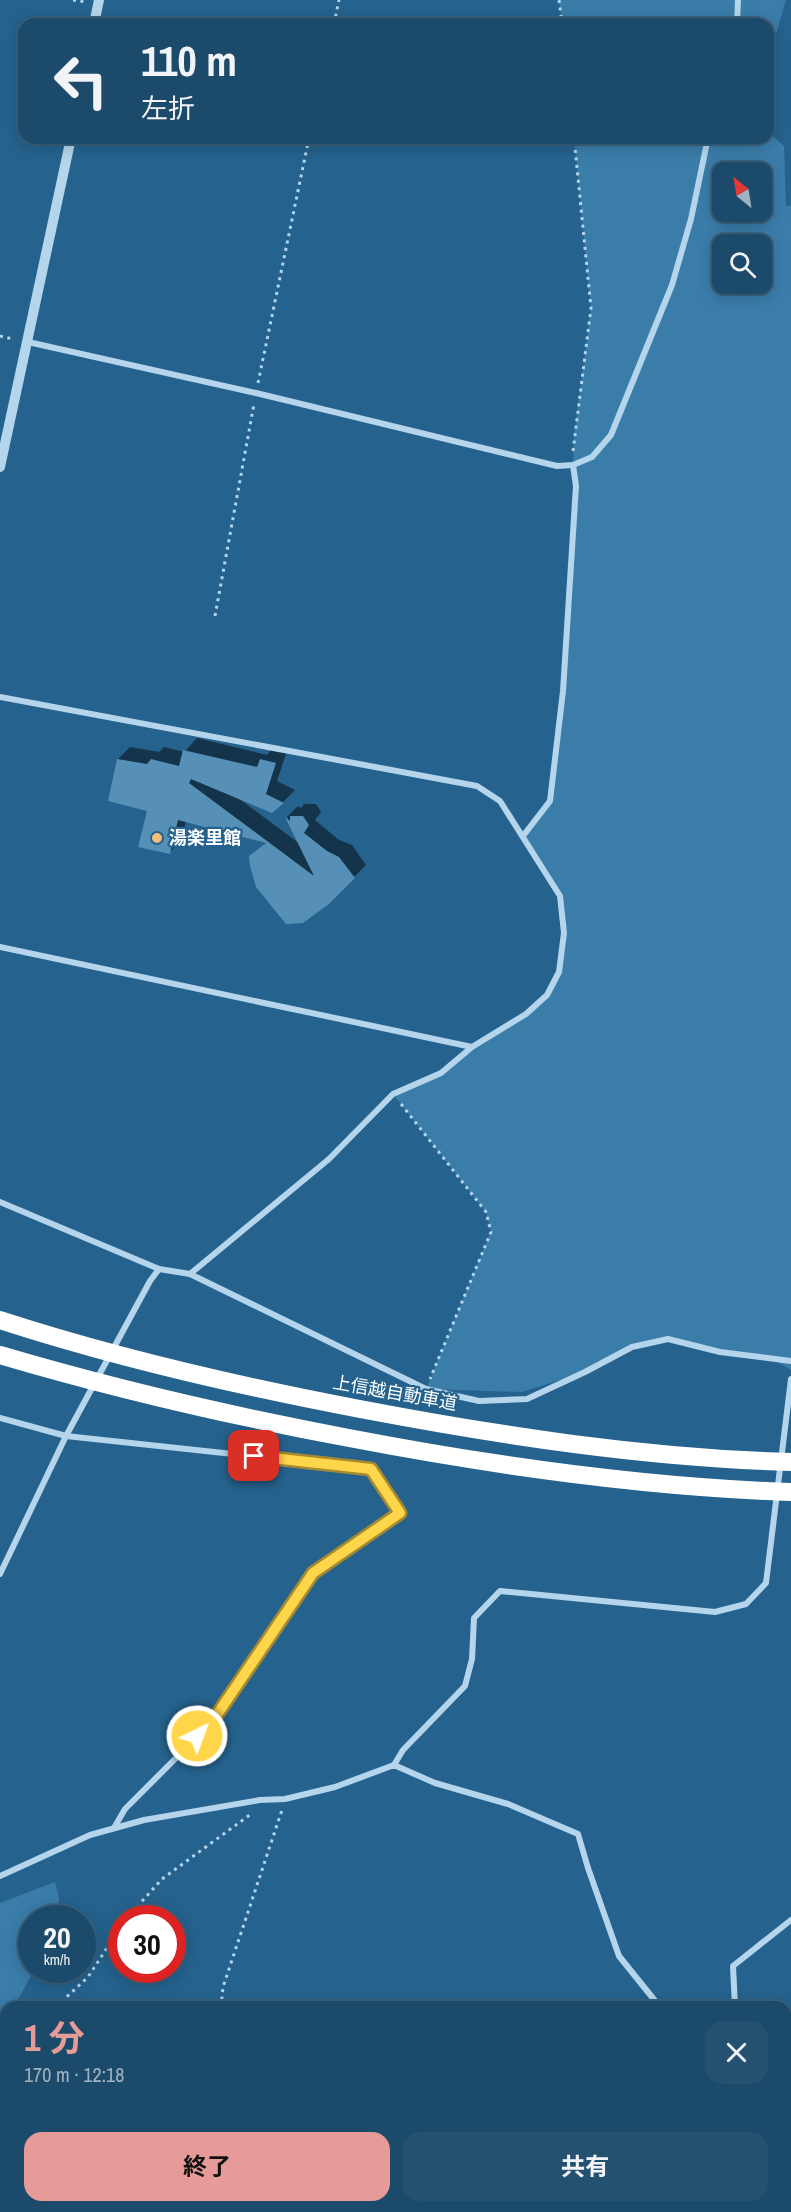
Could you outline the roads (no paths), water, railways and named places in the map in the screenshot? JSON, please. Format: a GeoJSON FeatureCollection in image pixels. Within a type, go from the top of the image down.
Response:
{"type":"FeatureCollection","features":[{"type":"Feature","properties":{"kind":"highway","name":"上信越自動車道"},"geometry":{"type":"LineString","coordinates":[[0,1320],[147,1361],[270,1391],[412,1419],[533,1438],[656,1453],[784,1462]]}},
{"type":"Feature","properties":{"kind":"highway"},"geometry":{"type":"LineString","coordinates":[[0,1355],[141,1393],[251,1419],[406,1449],[529,1469],[653,1483],[783,1492]]}},
{"type":"Feature","properties":{"kind":"street"},"geometry":{"type":"LineString","coordinates":[[95,18],[99,0]]}},
{"type":"Feature","properties":{"kind":"street"},"geometry":{"type":"LineString","coordinates":[[736,18],[738,0]]}},
{"type":"Feature","properties":{"kind":"street"},"geometry":{"type":"LineString","coordinates":[[0,467],[69,144]]}},
{"type":"Feature","properties":{"kind":"street"},"geometry":{"type":"LineString","coordinates":[[28,342],[256,393],[557,466],[573,465],[592,456],[611,435],[672,285],[691,219],[707,144]]}},
{"type":"Feature","properties":{"kind":"street"},"geometry":{"type":"LineString","coordinates":[[523,836],[550,801],[563,691],[576,486],[573,465]]}},
{"type":"Feature","properties":{"kind":"street"},"geometry":{"type":"LineString","coordinates":[[0,697],[477,786],[500,801],[560,896],[564,933],[559,972],[547,995],[526,1014],[472,1047],[441,1073],[393,1094],[329,1159],[190,1274]]}},
{"type":"Feature","properties":{"kind":"street"},"geometry":{"type":"LineString","coordinates":[[0,947],[472,1047]]}},
{"type":"Feature","properties":{"kind":"street"},"geometry":{"type":"LineString","coordinates":[[0,1202],[159,1269],[190,1274],[426,1389],[479,1401],[527,1398],[585,1372],[632,1347],[668,1339],[720,1352],[791,1361]]}},
{"type":"Feature","properties":{"kind":"street"},"geometry":{"type":"LineString","coordinates":[[0,1574],[66,1436],[150,1281],[159,1269]]}},
{"type":"Feature","properties":{"kind":"street"},"geometry":{"type":"LineString","coordinates":[[0,1876],[90,1835],[114,1828],[144,1820],[260,1800],[285,1799],[335,1787],[394,1765],[403,1750],[465,1686],[472,1659],[474,1618],[500,1591],[715,1612],[746,1604],[766,1583],[791,1379]]}},
{"type":"Feature","properties":{"kind":"street"},"geometry":{"type":"LineString","coordinates":[[0,1418],[66,1436],[371,1469],[400,1513],[313,1573],[212,1722],[125,1809],[114,1828]]}},
{"type":"Feature","properties":{"kind":"street"},"geometry":{"type":"LineString","coordinates":[[394,1765],[435,1783],[508,1804],[578,1833],[618,1956],[655,2001]]}},
{"type":"Feature","properties":{"kind":"street"},"geometry":{"type":"LineString","coordinates":[[735,2001],[734,1966],[791,1920]]}},
{"type":"Feature","properties":{"kind":"place","name":"湯楽里館"},"geometry":{"type":"Point","coordinates":[157,838]}}]}
